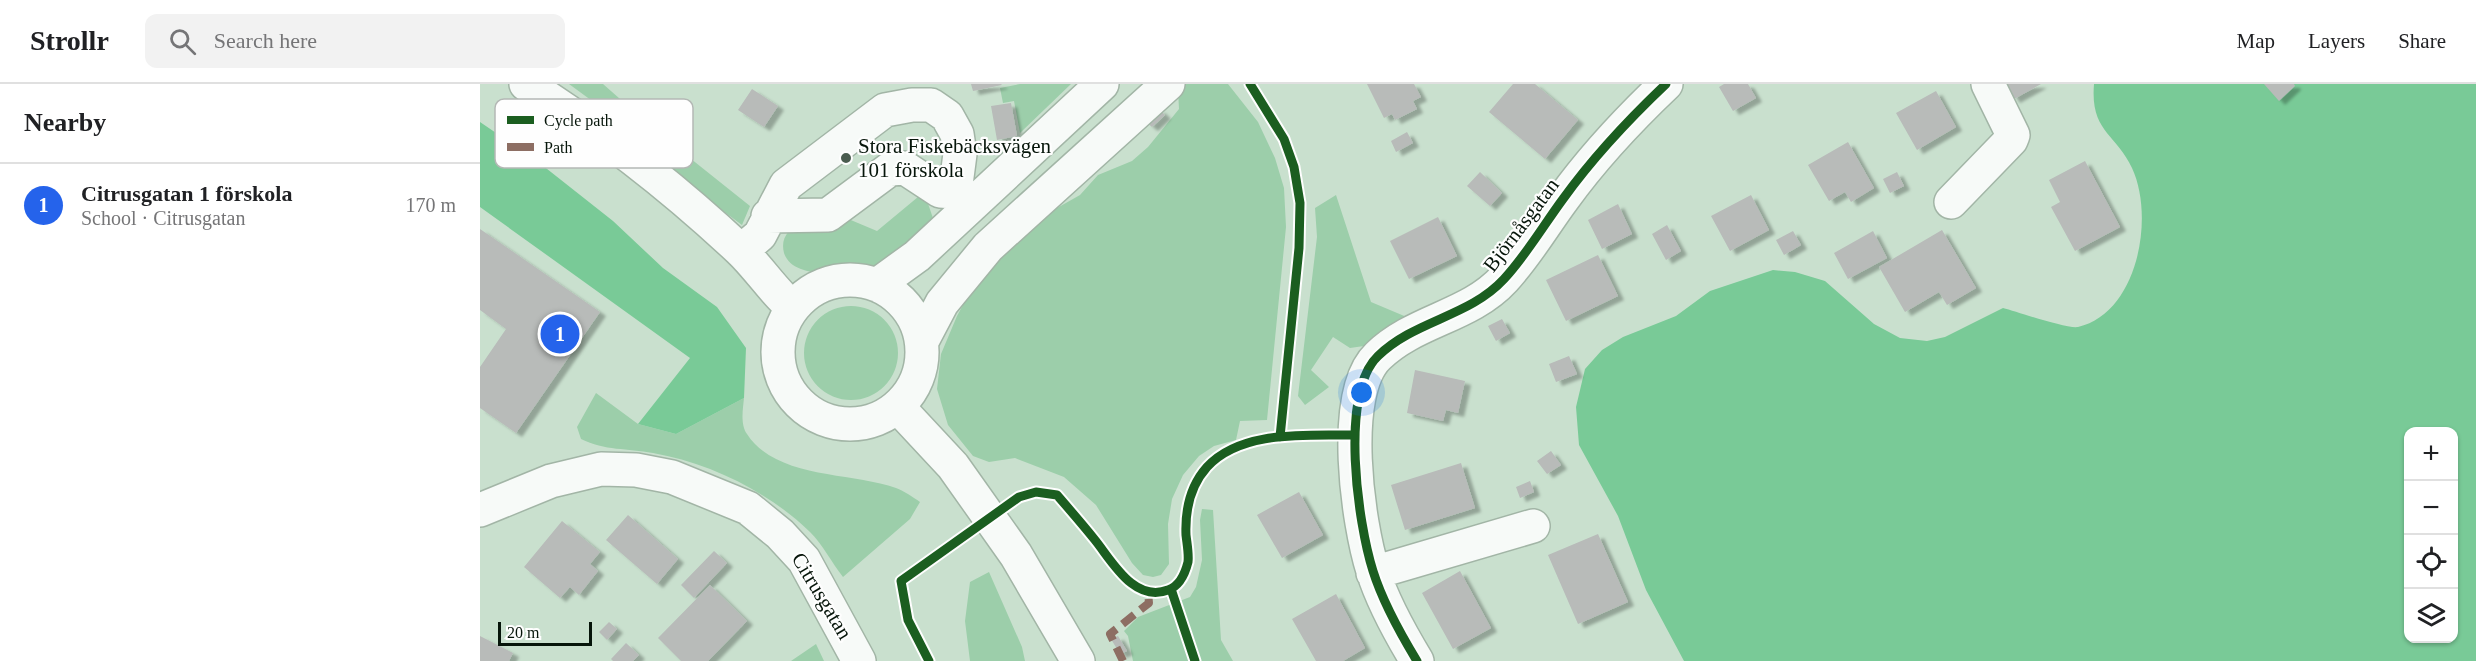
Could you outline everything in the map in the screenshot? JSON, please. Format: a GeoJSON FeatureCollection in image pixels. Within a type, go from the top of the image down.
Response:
{"type":"FeatureCollection","features":[{"type":"Feature","properties":{"kind":"street"},"geometry":{"type":"LineString","coordinates":[[526,84],[548,99]]}},
{"type":"Feature","properties":{"kind":"street"},"geometry":{"type":"LineString","coordinates":[[878,285],[916,256],[962,200],[1102,84]]}},
{"type":"Feature","properties":{"kind":"street"},"geometry":{"type":"LineString","coordinates":[[922,341],[942,303],[988,247],[1168,84]]}},
{"type":"Feature","properties":{"kind":"street","name":"Björnåsgatan"},"geometry":{"type":"LineString","coordinates":[[1417,661],[1373,573],[1363,533],[1355,435],[1355,405],[1365,377],[1375,358],[1415,329],[1473,305],[1488,295],[1532,247],[1562,200],[1615,133],[1666,84]]}},
{"type":"Feature","properties":{"kind":"street"},"geometry":{"type":"LineString","coordinates":[[1952,202],[2011,140],[2013,135],[1988,84]]}},
{"type":"Feature","properties":{"kind":"street"},"geometry":{"type":"LineString","coordinates":[[741,251],[760,235],[786,185],[885,110],[912,105],[931,105],[947,116],[957,134],[962,200]]}},
{"type":"Feature","properties":{"kind":"street"},"geometry":{"type":"LineString","coordinates":[[641,168],[741,251],[793,308]]}},
{"type":"Feature","properties":{"kind":"street"},"geometry":{"type":"LineString","coordinates":[[768,216],[828,215],[890,169],[905,168],[940,191],[962,200]]}},
{"type":"Feature","properties":{"kind":"street"},"geometry":{"type":"LineString","coordinates":[[859,280],[878,285],[891,292],[907,307],[918,327],[922,341],[919,377],[910,393],[898,407],[876,420],[849,424],[823,419],[801,405],[785,384],[778,358],[781,332],[793,308],[806,295],[831,283],[859,280]]}},
{"type":"Feature","properties":{"kind":"street"},"geometry":{"type":"LineString","coordinates":[[898,407],[953,466],[1017,555],[1078,661]]}},
{"type":"Feature","properties":{"kind":"street","name":"Citrusgatan"},"geometry":{"type":"LineString","coordinates":[[480,510],[551,481],[601,469],[636,470],[681,480],[748,508],[780,534],[804,560],[860,661]]}},
{"type":"Feature","properties":{"kind":"street"},"geometry":{"type":"LineString","coordinates":[[1373,573],[1533,526]]}},
{"type":"Feature","properties":{"kind":"green space"},"geometry":{"type":"Polygon","coordinates":[[[569,84],[603,84],[620,99],[589,99],[569,84]]]}},
{"type":"Feature","properties":{"kind":"green space"},"geometry":{"type":"Polygon","coordinates":[[[1020,84],[1071,84],[1020,133],[1014,101],[1003,103],[1000,88],[1020,84]]]}},
{"type":"Feature","properties":{"kind":"green space"},"geometry":{"type":"Polygon","coordinates":[[[1184,84],[1228,84],[1258,122],[1275,158],[1284,188],[1286,227],[1267,420],[1240,421],[1236,440],[1214,446],[1199,456],[1183,475],[1172,499],[1168,524],[1169,564],[1161,575],[1153,577],[1143,575],[1132,563],[1096,505],[1064,477],[1015,458],[989,462],[973,456],[948,425],[937,389],[941,354],[957,316],[977,279],[1050,212],[1080,195],[1098,175],[1132,161],[1148,147],[1179,109],[1178,90],[1184,84]]]}},
{"type":"Feature","properties":{"kind":"green space"},"geometry":{"type":"Polygon","coordinates":[[[2094,84],[2476,84],[2476,661],[1684,661],[1646,590],[1618,516],[1579,445],[1576,407],[1585,369],[1602,350],[1623,337],[1676,316],[1710,291],[1773,270],[1795,272],[1825,281],[1874,324],[1900,338],[1927,341],[1945,337],[2003,308],[2072,327],[2078,327],[2098,318],[2115,303],[2128,283],[2136,261],[2141,236],[2142,212],[2139,188],[2132,168],[2126,156],[2105,131],[2096,112],[2094,84]]]}},
{"type":"Feature","properties":{"kind":"green space"},"geometry":{"type":"Polygon","coordinates":[[[480,122],[495,132],[495,168],[546,168],[613,221],[663,268],[717,307],[746,348],[744,398],[676,434],[638,424],[690,358],[480,207],[480,122]]]}},
{"type":"Feature","properties":{"kind":"green space"},"geometry":{"type":"Polygon","coordinates":[[[693,161],[750,206],[742,225],[665,168],[693,168],[693,161]]]}},
{"type":"Feature","properties":{"kind":"green space"},"geometry":{"type":"Polygon","coordinates":[[[924,192],[935,224],[916,250],[901,259],[865,269],[824,273],[806,271],[792,264],[784,253],[785,236],[789,231],[846,218],[877,231],[924,192]]]}},
{"type":"Feature","properties":{"kind":"green space"},"geometry":{"type":"Polygon","coordinates":[[[1336,195],[1371,302],[1409,318],[1364,346],[1350,348],[1333,337],[1311,370],[1329,387],[1305,405],[1298,396],[1317,237],[1315,208],[1336,195]]]}},
{"type":"Feature","properties":{"kind":"green space"},"geometry":{"type":"Polygon","coordinates":[[[851,306],[869,310],[884,320],[894,335],[898,353],[894,371],[884,386],[869,396],[851,400],[833,396],[818,386],[808,371],[804,353],[808,335],[818,320],[833,310],[851,306]]]}},
{"type":"Feature","properties":{"kind":"green space"},"geometry":{"type":"Polygon","coordinates":[[[596,393],[638,424],[676,434],[744,398],[742,416],[747,434],[760,449],[776,459],[815,472],[896,488],[920,502],[910,519],[843,577],[810,532],[776,504],[738,481],[674,458],[643,451],[607,447],[581,439],[577,427],[596,393]]]}},
{"type":"Feature","properties":{"kind":"green space"},"geometry":{"type":"Polygon","coordinates":[[[1202,509],[1213,510],[1221,640],[1233,661],[1133,661],[1128,636],[1124,631],[1138,617],[1190,597],[1196,587],[1202,560],[1200,520],[1202,509]]]}},
{"type":"Feature","properties":{"kind":"green space"},"geometry":{"type":"Polygon","coordinates":[[[989,572],[1022,647],[1025,661],[970,661],[965,621],[970,582],[989,572]]]}},
{"type":"Feature","properties":{"kind":"green space"},"geometry":{"type":"Polygon","coordinates":[[[816,644],[824,661],[791,661],[816,644]]]}},
{"type":"Feature","properties":{"kind":"building"},"geometry":{"type":"Polygon","coordinates":[[[971,84],[1001,84],[1002,85],[973,91],[971,84]]]}},
{"type":"Feature","properties":{"kind":"building"},"geometry":{"type":"Polygon","coordinates":[[[1367,84],[1414,84],[1421,97],[1413,101],[1417,109],[1395,120],[1392,114],[1384,118],[1367,84]]]}},
{"type":"Feature","properties":{"kind":"building"},"geometry":{"type":"Polygon","coordinates":[[[1513,84],[1535,84],[1578,120],[1545,159],[1489,112],[1513,84]]]}},
{"type":"Feature","properties":{"kind":"building"},"geometry":{"type":"Polygon","coordinates":[[[1724,84],[1748,84],[1756,98],[1733,111],[1719,87],[1724,84]]]}},
{"type":"Feature","properties":{"kind":"building"},"geometry":{"type":"Polygon","coordinates":[[[2005,84],[2041,84],[2014,99],[2005,84]]]}},
{"type":"Feature","properties":{"kind":"building"},"geometry":{"type":"Polygon","coordinates":[[[2264,84],[2294,84],[2295,86],[2279,101],[2264,84]]]}},
{"type":"Feature","properties":{"kind":"building"},"geometry":{"type":"Polygon","coordinates":[[[752,89],[778,106],[764,127],[738,110],[752,89]]]}},
{"type":"Feature","properties":{"kind":"building"},"geometry":{"type":"Polygon","coordinates":[[[1936,91],[1956,127],[1917,150],[1896,113],[1936,91]]]}},
{"type":"Feature","properties":{"kind":"building"},"geometry":{"type":"Polygon","coordinates":[[[1011,103],[1017,136],[997,140],[991,106],[1011,103]]]}},
{"type":"Feature","properties":{"kind":"building"},"geometry":{"type":"Polygon","coordinates":[[[1159,109],[1165,115],[1152,127],[1146,122],[1159,109]]]}},
{"type":"Feature","properties":{"kind":"building"},"geometry":{"type":"Polygon","coordinates":[[[1407,132],[1413,143],[1396,152],[1391,141],[1407,132]]]}},
{"type":"Feature","properties":{"kind":"building"},"geometry":{"type":"Polygon","coordinates":[[[1848,142],[1874,188],[1851,202],[1845,192],[1829,201],[1808,165],[1848,142]]]}},
{"type":"Feature","properties":{"kind":"building"},"geometry":{"type":"Polygon","coordinates":[[[2085,161],[2120,227],[2075,251],[2051,207],[2060,202],[2049,180],[2085,161]]]}},
{"type":"Feature","properties":{"kind":"building"},"geometry":{"type":"Polygon","coordinates":[[[1480,172],[1502,193],[1490,206],[1467,186],[1480,172]]]}},
{"type":"Feature","properties":{"kind":"building"},"geometry":{"type":"Polygon","coordinates":[[[1897,172],[1904,186],[1890,193],[1883,179],[1897,172]]]}},
{"type":"Feature","properties":{"kind":"building"},"geometry":{"type":"Polygon","coordinates":[[[1751,195],[1769,230],[1730,251],[1711,216],[1751,195]]]}},
{"type":"Feature","properties":{"kind":"building"},"geometry":{"type":"Polygon","coordinates":[[[1618,204],[1632,234],[1602,249],[1588,220],[1618,204]]]}},
{"type":"Feature","properties":{"kind":"building"},"geometry":{"type":"Polygon","coordinates":[[[1438,217],[1457,256],[1409,279],[1390,241],[1438,217]]]}},
{"type":"Feature","properties":{"kind":"building"},"geometry":{"type":"Polygon","coordinates":[[[1667,225],[1681,251],[1666,260],[1652,234],[1667,225]]]}},
{"type":"Feature","properties":{"kind":"building"},"geometry":{"type":"Polygon","coordinates":[[[480,229],[600,312],[516,433],[480,408],[480,367],[506,329],[480,310],[480,229]]]}},
{"type":"Feature","properties":{"kind":"building"},"geometry":{"type":"Polygon","coordinates":[[[1942,230],[1976,288],[1947,305],[1939,292],[1905,312],[1879,267],[1942,230]]]}},
{"type":"Feature","properties":{"kind":"building"},"geometry":{"type":"Polygon","coordinates":[[[1793,231],[1801,245],[1784,255],[1776,240],[1793,231]]]}},
{"type":"Feature","properties":{"kind":"building"},"geometry":{"type":"Polygon","coordinates":[[[1873,231],[1887,258],[1848,279],[1834,253],[1873,231]]]}},
{"type":"Feature","properties":{"kind":"building"},"geometry":{"type":"Polygon","coordinates":[[[1598,255],[1618,296],[1566,321],[1546,280],[1598,255]]]}},
{"type":"Feature","properties":{"kind":"building"},"geometry":{"type":"Polygon","coordinates":[[[1502,319],[1510,333],[1496,341],[1488,326],[1502,319]]]}},
{"type":"Feature","properties":{"kind":"building"},"geometry":{"type":"Polygon","coordinates":[[[1569,356],[1577,374],[1556,382],[1549,364],[1569,356]]]}},
{"type":"Feature","properties":{"kind":"building"},"geometry":{"type":"Polygon","coordinates":[[[1415,370],[1465,381],[1458,413],[1446,410],[1443,421],[1407,413],[1415,370]]]}},
{"type":"Feature","properties":{"kind":"building"},"geometry":{"type":"Polygon","coordinates":[[[1551,451],[1561,465],[1547,474],[1537,461],[1551,451]]]}},
{"type":"Feature","properties":{"kind":"building"},"geometry":{"type":"Polygon","coordinates":[[[1461,463],[1475,508],[1405,530],[1391,485],[1461,463]]]}},
{"type":"Feature","properties":{"kind":"building"},"geometry":{"type":"Polygon","coordinates":[[[1530,481],[1534,492],[1520,498],[1516,487],[1530,481]]]}},
{"type":"Feature","properties":{"kind":"building"},"geometry":{"type":"Polygon","coordinates":[[[1299,492],[1323,535],[1282,558],[1257,515],[1299,492]]]}},
{"type":"Feature","properties":{"kind":"building"},"geometry":{"type":"Polygon","coordinates":[[[628,515],[678,559],[657,584],[606,540],[628,515]]]}},
{"type":"Feature","properties":{"kind":"building"},"geometry":{"type":"Polygon","coordinates":[[[562,521],[600,552],[590,564],[598,571],[579,595],[570,587],[560,598],[524,567],[562,521]]]}},
{"type":"Feature","properties":{"kind":"building"},"geometry":{"type":"Polygon","coordinates":[[[1598,534],[1628,602],[1578,624],[1548,555],[1598,534]]]}},
{"type":"Feature","properties":{"kind":"building"},"geometry":{"type":"Polygon","coordinates":[[[714,551],[727,563],[694,598],[681,585],[714,551]]]}},
{"type":"Feature","properties":{"kind":"building"},"geometry":{"type":"Polygon","coordinates":[[[1460,571],[1491,628],[1453,649],[1422,593],[1460,571]]]}},
{"type":"Feature","properties":{"kind":"building"},"geometry":{"type":"Polygon","coordinates":[[[710,585],[747,621],[708,661],[681,661],[658,638],[710,585]]]}},
{"type":"Feature","properties":{"kind":"building"},"geometry":{"type":"Polygon","coordinates":[[[1336,594],[1365,648],[1343,661],[1316,661],[1292,619],[1336,594]]]}},
{"type":"Feature","properties":{"kind":"building"},"geometry":{"type":"Polygon","coordinates":[[[609,622],[617,629],[607,640],[599,632],[609,622]]]}},
{"type":"Feature","properties":{"kind":"building"},"geometry":{"type":"Polygon","coordinates":[[[480,636],[513,653],[509,661],[480,661],[480,636]]]}},
{"type":"Feature","properties":{"kind":"building"},"geometry":{"type":"Polygon","coordinates":[[[1118,636],[1127,651],[1120,654],[1111,639],[1118,636]]]}},
{"type":"Feature","properties":{"kind":"building"},"geometry":{"type":"Polygon","coordinates":[[[626,643],[639,655],[633,661],[613,661],[611,659],[626,643]]]}},
{"type":"Feature","properties":{"kind":"marked path"},"geometry":{"type":"LineString","coordinates":[[1123,661],[1110,634],[1149,603],[1148,592]]}},
{"type":"Feature","properties":{"kind":"cycle path"},"geometry":{"type":"LineString","coordinates":[[1250,84],[1284,139],[1294,167],[1300,203],[1299,248],[1280,437]]}},
{"type":"Feature","properties":{"kind":"cycle path"},"geometry":{"type":"LineString","coordinates":[[1417,661],[1382,595],[1367,550],[1362,523],[1355,460],[1355,428],[1359,399],[1366,374],[1378,356],[1393,344],[1408,334],[1475,302],[1504,279],[1599,153],[1666,84]]}},
{"type":"Feature","properties":{"kind":"cycle path"},"geometry":{"type":"LineString","coordinates":[[929,661],[908,620],[901,581],[1019,497],[1036,492],[1057,495],[1125,578],[1145,591],[1168,590],[1179,583],[1184,575],[1188,562],[1186,535],[1188,508],[1196,482],[1207,467],[1238,446],[1257,440],[1277,437],[1355,435]]}},
{"type":"Feature","properties":{"kind":"cycle path"},"geometry":{"type":"LineString","coordinates":[[1171,589],[1195,661]]}},
{"type":"Feature","properties":{"kind":"place","name":"Stora Fiskebäcksvägen 101 förskola"},"geometry":{"type":"Point","coordinates":[846,158]}},
{"type":"Feature","properties":{"kind":"place","name":"Citrusgatan 1 förskola"},"geometry":{"type":"Point","coordinates":[560,334]}}]}
